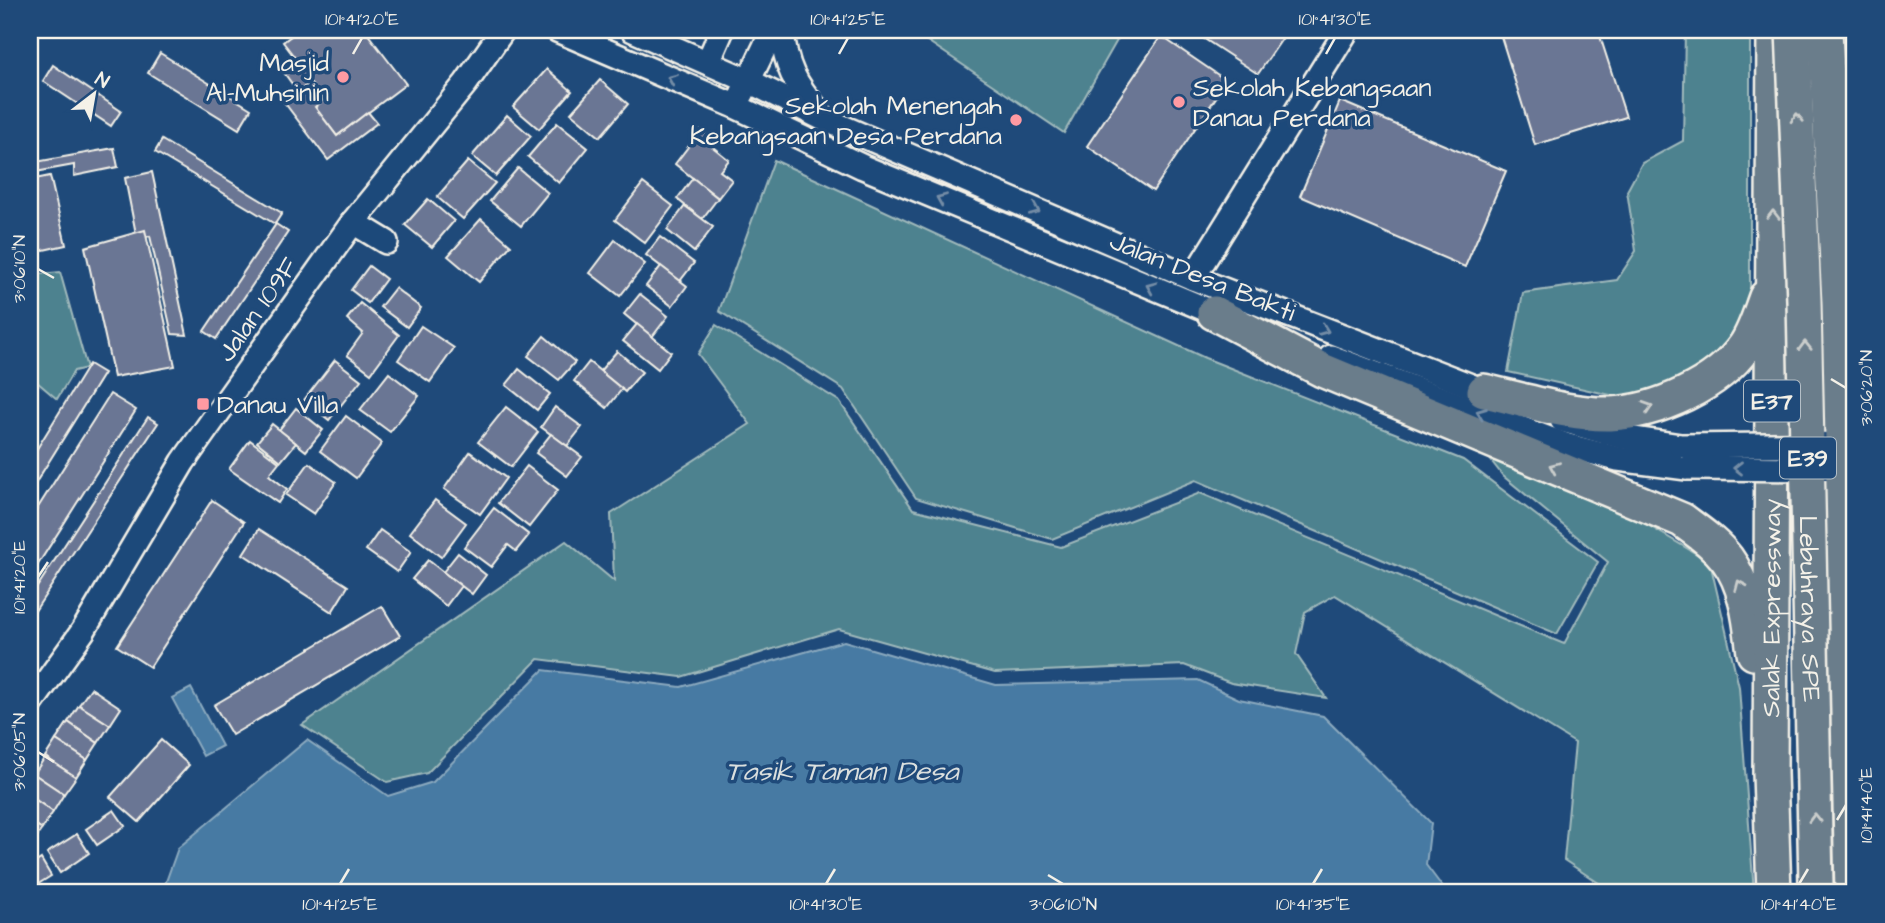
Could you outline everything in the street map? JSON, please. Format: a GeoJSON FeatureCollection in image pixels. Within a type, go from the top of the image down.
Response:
{"type":"FeatureCollection","features":[{"type":"Feature","properties":{"kind":"highway","name":"Salak Expressway"},"geometry":{"type":"LineString","coordinates":[[1774,30],[1770,773],[1774,893]]}},
{"type":"Feature","properties":{"kind":"highway","name":"Lebuhraya SPE"},"geometry":{"type":"LineString","coordinates":[[1793,30],[1804,300],[1816,893]]}},
{"type":"Feature","properties":{"kind":"highway","name":"Lebuhraya SPE"},"geometry":{"type":"LineString","coordinates":[[1825,30],[1839,302],[1852,893]]}},
{"type":"Feature","properties":{"kind":"highway"},"geometry":{"type":"LineString","coordinates":[[1835,30],[1855,734]]}},
{"type":"Feature","properties":{"kind":"highway"},"geometry":{"type":"LineString","coordinates":[[1484,391],[1575,411],[1609,414],[1635,411],[1686,395],[1728,365],[1745,346],[1757,322],[1772,273]]}},
{"type":"Feature","properties":{"kind":"highway"},"geometry":{"type":"LineString","coordinates":[[1214,313],[1322,370],[1682,520],[1711,542],[1728,560],[1743,590],[1770,773]]}},
{"type":"Feature","properties":{"kind":"highway"},"geometry":{"type":"LineString","coordinates":[[1848,514],[1855,601]]}},
{"type":"Feature","properties":{"kind":"street","name":"Jalan 109F"},"geometry":{"type":"LineString","coordinates":[[30,705],[83,631],[183,462],[353,222],[466,83],[503,30]]}},
{"type":"Feature","properties":{"kind":"street","name":"Jalan Desa Bakti"},"geometry":{"type":"LineString","coordinates":[[557,30],[735,106],[863,167],[1214,313],[1568,446],[1618,459],[1687,468],[1855,469]]}},
{"type":"Feature","properties":{"kind":"street","name":"Jalan Desa Bakti"},"geometry":{"type":"LineString","coordinates":[[633,30],[708,62],[824,119],[1192,278],[1592,430],[1681,446],[1855,444]]}},
{"type":"Feature","properties":{"kind":"street"},"geometry":{"type":"LineString","coordinates":[[708,62],[722,30]]}},
{"type":"Feature","properties":{"kind":"street"},"geometry":{"type":"LineString","coordinates":[[735,106],[773,30]]}},
{"type":"Feature","properties":{"kind":"street"},"geometry":{"type":"LineString","coordinates":[[782,30],[785,55],[798,87],[824,119]]}},
{"type":"Feature","properties":{"kind":"street"},"geometry":{"type":"LineString","coordinates":[[1192,278],[1347,30]]}},
{"type":"Feature","properties":{"kind":"street"},"geometry":{"type":"LineString","coordinates":[[353,222],[386,242]]}},
{"type":"Feature","properties":{"kind":"green space"},"geometry":{"type":"Polygon","coordinates":[[[911,30],[1123,30],[1064,133],[911,30]]]}},
{"type":"Feature","properties":{"kind":"green space"},"geometry":{"type":"Polygon","coordinates":[[[1685,30],[1750,30],[1750,305],[1718,355],[1675,383],[1624,398],[1508,372],[1523,293],[1617,280],[1636,251],[1627,191],[1642,163],[1683,141],[1685,30]]]}},
{"type":"Feature","properties":{"kind":"green space"},"geometry":{"type":"Polygon","coordinates":[[[774,160],[1205,358],[1463,460],[1598,562],[1557,634],[1196,480],[1052,539],[916,498],[843,389],[719,311],[774,160]]]}},
{"type":"Feature","properties":{"kind":"green space"},"geometry":{"type":"Polygon","coordinates":[[[60,272],[87,368],[74,371],[57,399],[30,376],[30,275],[60,272]]]}},
{"type":"Feature","properties":{"kind":"green space"},"geometry":{"type":"Polygon","coordinates":[[[716,325],[839,401],[913,509],[1061,547],[1200,493],[1564,644],[1608,562],[1503,476],[1482,449],[1634,517],[1710,562],[1739,687],[1754,893],[1614,893],[1564,860],[1575,743],[1335,595],[1305,612],[1296,654],[1326,698],[1231,683],[1184,665],[995,673],[839,629],[681,677],[538,659],[427,773],[387,782],[302,725],[566,541],[614,581],[611,514],[750,424],[698,354],[716,325]]]}},
{"type":"Feature","properties":{"kind":"water","name":"Tasik Taman Desa"},"geometry":{"type":"Polygon","coordinates":[[[844,641],[996,685],[1198,680],[1239,699],[1323,716],[1431,823],[1426,865],[1447,893],[162,893],[178,848],[307,740],[388,796],[433,782],[543,670],[681,687],[844,641]]]}},
{"type":"Feature","properties":{"kind":"water"},"geometry":{"type":"Polygon","coordinates":[[[191,688],[222,746],[203,756],[172,698],[191,688]]]}},
{"type":"Feature","properties":{"kind":"building","name":"Masjid Al-Muhsinin"},"geometry":{"type":"Polygon","coordinates":[[[299,30],[371,30],[367,33],[406,84],[337,136],[315,107],[323,100],[310,83],[298,92],[282,70],[296,59],[283,42],[299,30]]]}},
{"type":"Feature","properties":{"kind":"building"},"geometry":{"type":"Polygon","coordinates":[[[1209,30],[1288,30],[1258,74],[1203,38],[1209,30]]]}},
{"type":"Feature","properties":{"kind":"building"},"geometry":{"type":"Polygon","coordinates":[[[1499,30],[1598,30],[1626,117],[1535,145],[1499,30]]]}},
{"type":"Feature","properties":{"kind":"building"},"geometry":{"type":"Polygon","coordinates":[[[1161,36],[1227,81],[1153,191],[1087,146],[1161,36]]]}},
{"type":"Feature","properties":{"kind":"building"},"geometry":{"type":"Polygon","coordinates":[[[160,53],[251,109],[239,129],[148,73],[160,53]]]}},
{"type":"Feature","properties":{"kind":"building"},"geometry":{"type":"Polygon","coordinates":[[[53,65],[121,111],[111,126],[43,81],[53,65]]]}},
{"type":"Feature","properties":{"kind":"building"},"geometry":{"type":"Polygon","coordinates":[[[547,69],[572,91],[539,129],[513,107],[547,69]]]}},
{"type":"Feature","properties":{"kind":"building"},"geometry":{"type":"Polygon","coordinates":[[[600,80],[628,104],[600,137],[571,113],[600,80]]]}},
{"type":"Feature","properties":{"kind":"building"},"geometry":{"type":"Polygon","coordinates":[[[310,83],[323,100],[315,107],[337,136],[368,112],[377,123],[328,160],[284,102],[310,83]]]}},
{"type":"Feature","properties":{"kind":"building"},"geometry":{"type":"Polygon","coordinates":[[[1340,101],[1506,171],[1465,267],[1300,196],[1340,101]]]}},
{"type":"Feature","properties":{"kind":"building"},"geometry":{"type":"Polygon","coordinates":[[[507,115],[531,136],[496,176],[472,156],[507,115]]]}},
{"type":"Feature","properties":{"kind":"building"},"geometry":{"type":"Polygon","coordinates":[[[557,123],[588,148],[559,183],[528,157],[557,123]]]}},
{"type":"Feature","properties":{"kind":"building"},"geometry":{"type":"Polygon","coordinates":[[[701,130],[713,139],[709,144],[729,160],[720,171],[732,180],[718,198],[675,164],[701,130]]]}},
{"type":"Feature","properties":{"kind":"building"},"geometry":{"type":"Polygon","coordinates":[[[162,140],[282,213],[275,224],[155,152],[162,140]]]}},
{"type":"Feature","properties":{"kind":"building"},"geometry":{"type":"Polygon","coordinates":[[[114,148],[118,167],[74,176],[74,165],[30,173],[30,163],[114,148]]]}},
{"type":"Feature","properties":{"kind":"building"},"geometry":{"type":"Polygon","coordinates":[[[468,161],[495,183],[463,219],[437,197],[468,161]]]}},
{"type":"Feature","properties":{"kind":"building"},"geometry":{"type":"Polygon","coordinates":[[[518,168],[548,193],[521,226],[490,201],[518,168]]]}},
{"type":"Feature","properties":{"kind":"building"},"geometry":{"type":"Polygon","coordinates":[[[152,172],[187,335],[172,334],[150,236],[137,239],[125,178],[152,172]]]}},
{"type":"Feature","properties":{"kind":"building"},"geometry":{"type":"Polygon","coordinates":[[[50,176],[66,245],[30,253],[30,180],[50,176]]]}},
{"type":"Feature","properties":{"kind":"building"},"geometry":{"type":"Polygon","coordinates":[[[693,178],[718,198],[702,219],[677,199],[693,178]]]}},
{"type":"Feature","properties":{"kind":"building"},"geometry":{"type":"Polygon","coordinates":[[[643,183],[673,206],[645,243],[615,220],[643,183]]]}},
{"type":"Feature","properties":{"kind":"building"},"geometry":{"type":"Polygon","coordinates":[[[428,199],[454,221],[432,247],[405,225],[428,199]]]}},
{"type":"Feature","properties":{"kind":"building"},"geometry":{"type":"Polygon","coordinates":[[[685,206],[713,227],[694,252],[667,230],[685,206]]]}},
{"type":"Feature","properties":{"kind":"building"},"geometry":{"type":"Polygon","coordinates":[[[481,219],[511,245],[479,282],[448,256],[481,219]]]}},
{"type":"Feature","properties":{"kind":"building"},"geometry":{"type":"Polygon","coordinates":[[[276,224],[288,232],[216,339],[204,331],[276,224]]]}},
{"type":"Feature","properties":{"kind":"building"},"geometry":{"type":"Polygon","coordinates":[[[145,230],[175,366],[114,377],[85,247],[145,230]]]}},
{"type":"Feature","properties":{"kind":"building"},"geometry":{"type":"Polygon","coordinates":[[[660,237],[694,263],[680,281],[646,255],[660,237]]]}},
{"type":"Feature","properties":{"kind":"building"},"geometry":{"type":"Polygon","coordinates":[[[615,240],[645,264],[620,296],[590,273],[615,240]]]}},
{"type":"Feature","properties":{"kind":"building"},"geometry":{"type":"Polygon","coordinates":[[[369,266],[386,279],[368,303],[351,290],[369,266]]]}},
{"type":"Feature","properties":{"kind":"building"},"geometry":{"type":"Polygon","coordinates":[[[661,266],[687,286],[672,306],[646,286],[661,266]]]}},
{"type":"Feature","properties":{"kind":"building"},"geometry":{"type":"Polygon","coordinates":[[[395,288],[421,308],[407,327],[380,307],[395,288]]]}},
{"type":"Feature","properties":{"kind":"building"},"geometry":{"type":"Polygon","coordinates":[[[640,294],[668,316],[652,337],[624,314],[640,294]]]}},
{"type":"Feature","properties":{"kind":"building"},"geometry":{"type":"Polygon","coordinates":[[[360,303],[399,335],[371,373],[347,355],[363,333],[347,319],[360,303]]]}},
{"type":"Feature","properties":{"kind":"building"},"geometry":{"type":"Polygon","coordinates":[[[637,324],[671,352],[658,369],[623,341],[637,324]]]}},
{"type":"Feature","properties":{"kind":"building"},"geometry":{"type":"Polygon","coordinates":[[[421,326],[454,348],[430,382],[398,360],[421,326]]]}},
{"type":"Feature","properties":{"kind":"building"},"geometry":{"type":"Polygon","coordinates":[[[544,336],[575,362],[559,380],[528,356],[544,336]]]}},
{"type":"Feature","properties":{"kind":"building"},"geometry":{"type":"Polygon","coordinates":[[[617,351],[642,372],[625,392],[600,371],[617,351]]]}},
{"type":"Feature","properties":{"kind":"building"},"geometry":{"type":"Polygon","coordinates":[[[335,360],[361,380],[329,420],[304,400],[335,360]]]}},
{"type":"Feature","properties":{"kind":"building"},"geometry":{"type":"Polygon","coordinates":[[[589,362],[622,389],[607,408],[574,381],[589,362]]]}},
{"type":"Feature","properties":{"kind":"building"},"geometry":{"type":"Polygon","coordinates":[[[89,364],[104,373],[30,492],[30,460],[89,364]]]}},
{"type":"Feature","properties":{"kind":"building"},"geometry":{"type":"Polygon","coordinates":[[[519,369],[550,394],[537,410],[506,385],[519,369]]]}},
{"type":"Feature","properties":{"kind":"building"},"geometry":{"type":"Polygon","coordinates":[[[389,373],[419,396],[390,432],[360,410],[389,373]]]}},
{"type":"Feature","properties":{"kind":"building"},"geometry":{"type":"Polygon","coordinates":[[[110,394],[136,410],[30,577],[30,520],[110,394]]]}},
{"type":"Feature","properties":{"kind":"building"},"geometry":{"type":"Polygon","coordinates":[[[506,407],[538,432],[511,467],[478,442],[506,407]]]}},
{"type":"Feature","properties":{"kind":"building"},"geometry":{"type":"Polygon","coordinates":[[[555,407],[582,427],[567,446],[541,427],[555,407]]]}},
{"type":"Feature","properties":{"kind":"building"},"geometry":{"type":"Polygon","coordinates":[[[296,408],[323,430],[306,451],[279,430],[296,408]]]}},
{"type":"Feature","properties":{"kind":"building"},"geometry":{"type":"Polygon","coordinates":[[[346,416],[382,443],[356,478],[320,451],[346,416]]]}},
{"type":"Feature","properties":{"kind":"building"},"geometry":{"type":"Polygon","coordinates":[[[148,417],[158,423],[31,617],[30,598],[148,417]]]}},
{"type":"Feature","properties":{"kind":"building"},"geometry":{"type":"Polygon","coordinates":[[[272,424],[296,443],[281,461],[257,442],[272,424]]]}},
{"type":"Feature","properties":{"kind":"building"},"geometry":{"type":"Polygon","coordinates":[[[551,434],[582,457],[567,476],[536,453],[551,434]]]}},
{"type":"Feature","properties":{"kind":"building"},"geometry":{"type":"Polygon","coordinates":[[[250,440],[279,462],[269,475],[287,489],[278,503],[229,469],[250,440]]]}},
{"type":"Feature","properties":{"kind":"building"},"geometry":{"type":"Polygon","coordinates":[[[470,452],[506,478],[480,514],[444,489],[470,452]]]}},
{"type":"Feature","properties":{"kind":"building"},"geometry":{"type":"Polygon","coordinates":[[[309,463],[336,482],[314,514],[286,495],[309,463]]]}},
{"type":"Feature","properties":{"kind":"building"},"geometry":{"type":"Polygon","coordinates":[[[527,466],[558,490],[529,527],[498,503],[527,466]]]}},
{"type":"Feature","properties":{"kind":"building"},"geometry":{"type":"Polygon","coordinates":[[[212,500],[244,522],[150,667],[117,646],[212,500]]]}},
{"type":"Feature","properties":{"kind":"building"},"geometry":{"type":"Polygon","coordinates":[[[435,500],[466,523],[441,557],[410,533],[435,500]]]}},
{"type":"Feature","properties":{"kind":"building"},"geometry":{"type":"Polygon","coordinates":[[[494,508],[529,535],[516,551],[508,545],[491,567],[464,547],[494,508]]]}},
{"type":"Feature","properties":{"kind":"building"},"geometry":{"type":"Polygon","coordinates":[[[259,529],[348,586],[332,612],[243,554],[259,529]]]}},
{"type":"Feature","properties":{"kind":"building"},"geometry":{"type":"Polygon","coordinates":[[[380,530],[411,552],[397,572],[366,550],[380,530]]]}},
{"type":"Feature","properties":{"kind":"building"},"geometry":{"type":"Polygon","coordinates":[[[458,553],[486,575],[472,594],[443,572],[458,553]]]}},
{"type":"Feature","properties":{"kind":"building"},"geometry":{"type":"Polygon","coordinates":[[[428,560],[461,586],[446,606],[412,579],[428,560]]]}},
{"type":"Feature","properties":{"kind":"building"},"geometry":{"type":"Polygon","coordinates":[[[382,606],[400,636],[232,735],[214,705],[382,606]]]}},
{"type":"Feature","properties":{"kind":"building"},"geometry":{"type":"Polygon","coordinates":[[[91,688],[121,708],[110,725],[79,705],[91,688]]]}},
{"type":"Feature","properties":{"kind":"building"},"geometry":{"type":"Polygon","coordinates":[[[79,705],[110,725],[98,743],[68,722],[79,705]]]}},
{"type":"Feature","properties":{"kind":"building"},"geometry":{"type":"Polygon","coordinates":[[[68,722],[98,743],[87,760],[56,740],[68,722]]]}},
{"type":"Feature","properties":{"kind":"building"},"geometry":{"type":"Polygon","coordinates":[[[56,740],[87,760],[76,777],[45,757],[56,740]]]}},
{"type":"Feature","properties":{"kind":"building"},"geometry":{"type":"Polygon","coordinates":[[[161,740],[189,765],[139,822],[110,797],[161,740]]]}},
{"type":"Feature","properties":{"kind":"building"},"geometry":{"type":"Polygon","coordinates":[[[45,757],[76,777],[64,794],[34,774],[45,757]]]}},
{"type":"Feature","properties":{"kind":"building"},"geometry":{"type":"Polygon","coordinates":[[[34,774],[64,794],[53,812],[30,796],[30,781],[34,774]]]}},
{"type":"Feature","properties":{"kind":"building"},"geometry":{"type":"Polygon","coordinates":[[[30,796],[53,812],[42,829],[30,821],[30,796]]]}},
{"type":"Feature","properties":{"kind":"building"},"geometry":{"type":"Polygon","coordinates":[[[114,810],[125,826],[97,845],[86,829],[114,810]]]}},
{"type":"Feature","properties":{"kind":"building"},"geometry":{"type":"Polygon","coordinates":[[[30,821],[42,829],[30,846],[30,821]]]}},
{"type":"Feature","properties":{"kind":"building"},"geometry":{"type":"Polygon","coordinates":[[[77,834],[89,853],[60,873],[47,853],[77,834]]]}},
{"type":"Feature","properties":{"kind":"building"},"geometry":{"type":"Polygon","coordinates":[[[41,859],[51,876],[30,889],[30,866],[41,859]]]}},
{"type":"Feature","properties":{"kind":"place","name":"Masjid Al-Muhsinin"},"geometry":{"type":"Point","coordinates":[343,77]}},
{"type":"Feature","properties":{"kind":"place","name":"Sekolah Kebangsaan Danau Perdana"},"geometry":{"type":"Point","coordinates":[1179,102]}},
{"type":"Feature","properties":{"kind":"place","name":"Sekolah Menengah Kebangsaan Desa Perdana"},"geometry":{"type":"Point","coordinates":[1016,120]}},
{"type":"Feature","properties":{"kind":"place","name":"Danau Villa"},"geometry":{"type":"Point","coordinates":[203,404]}}]}
